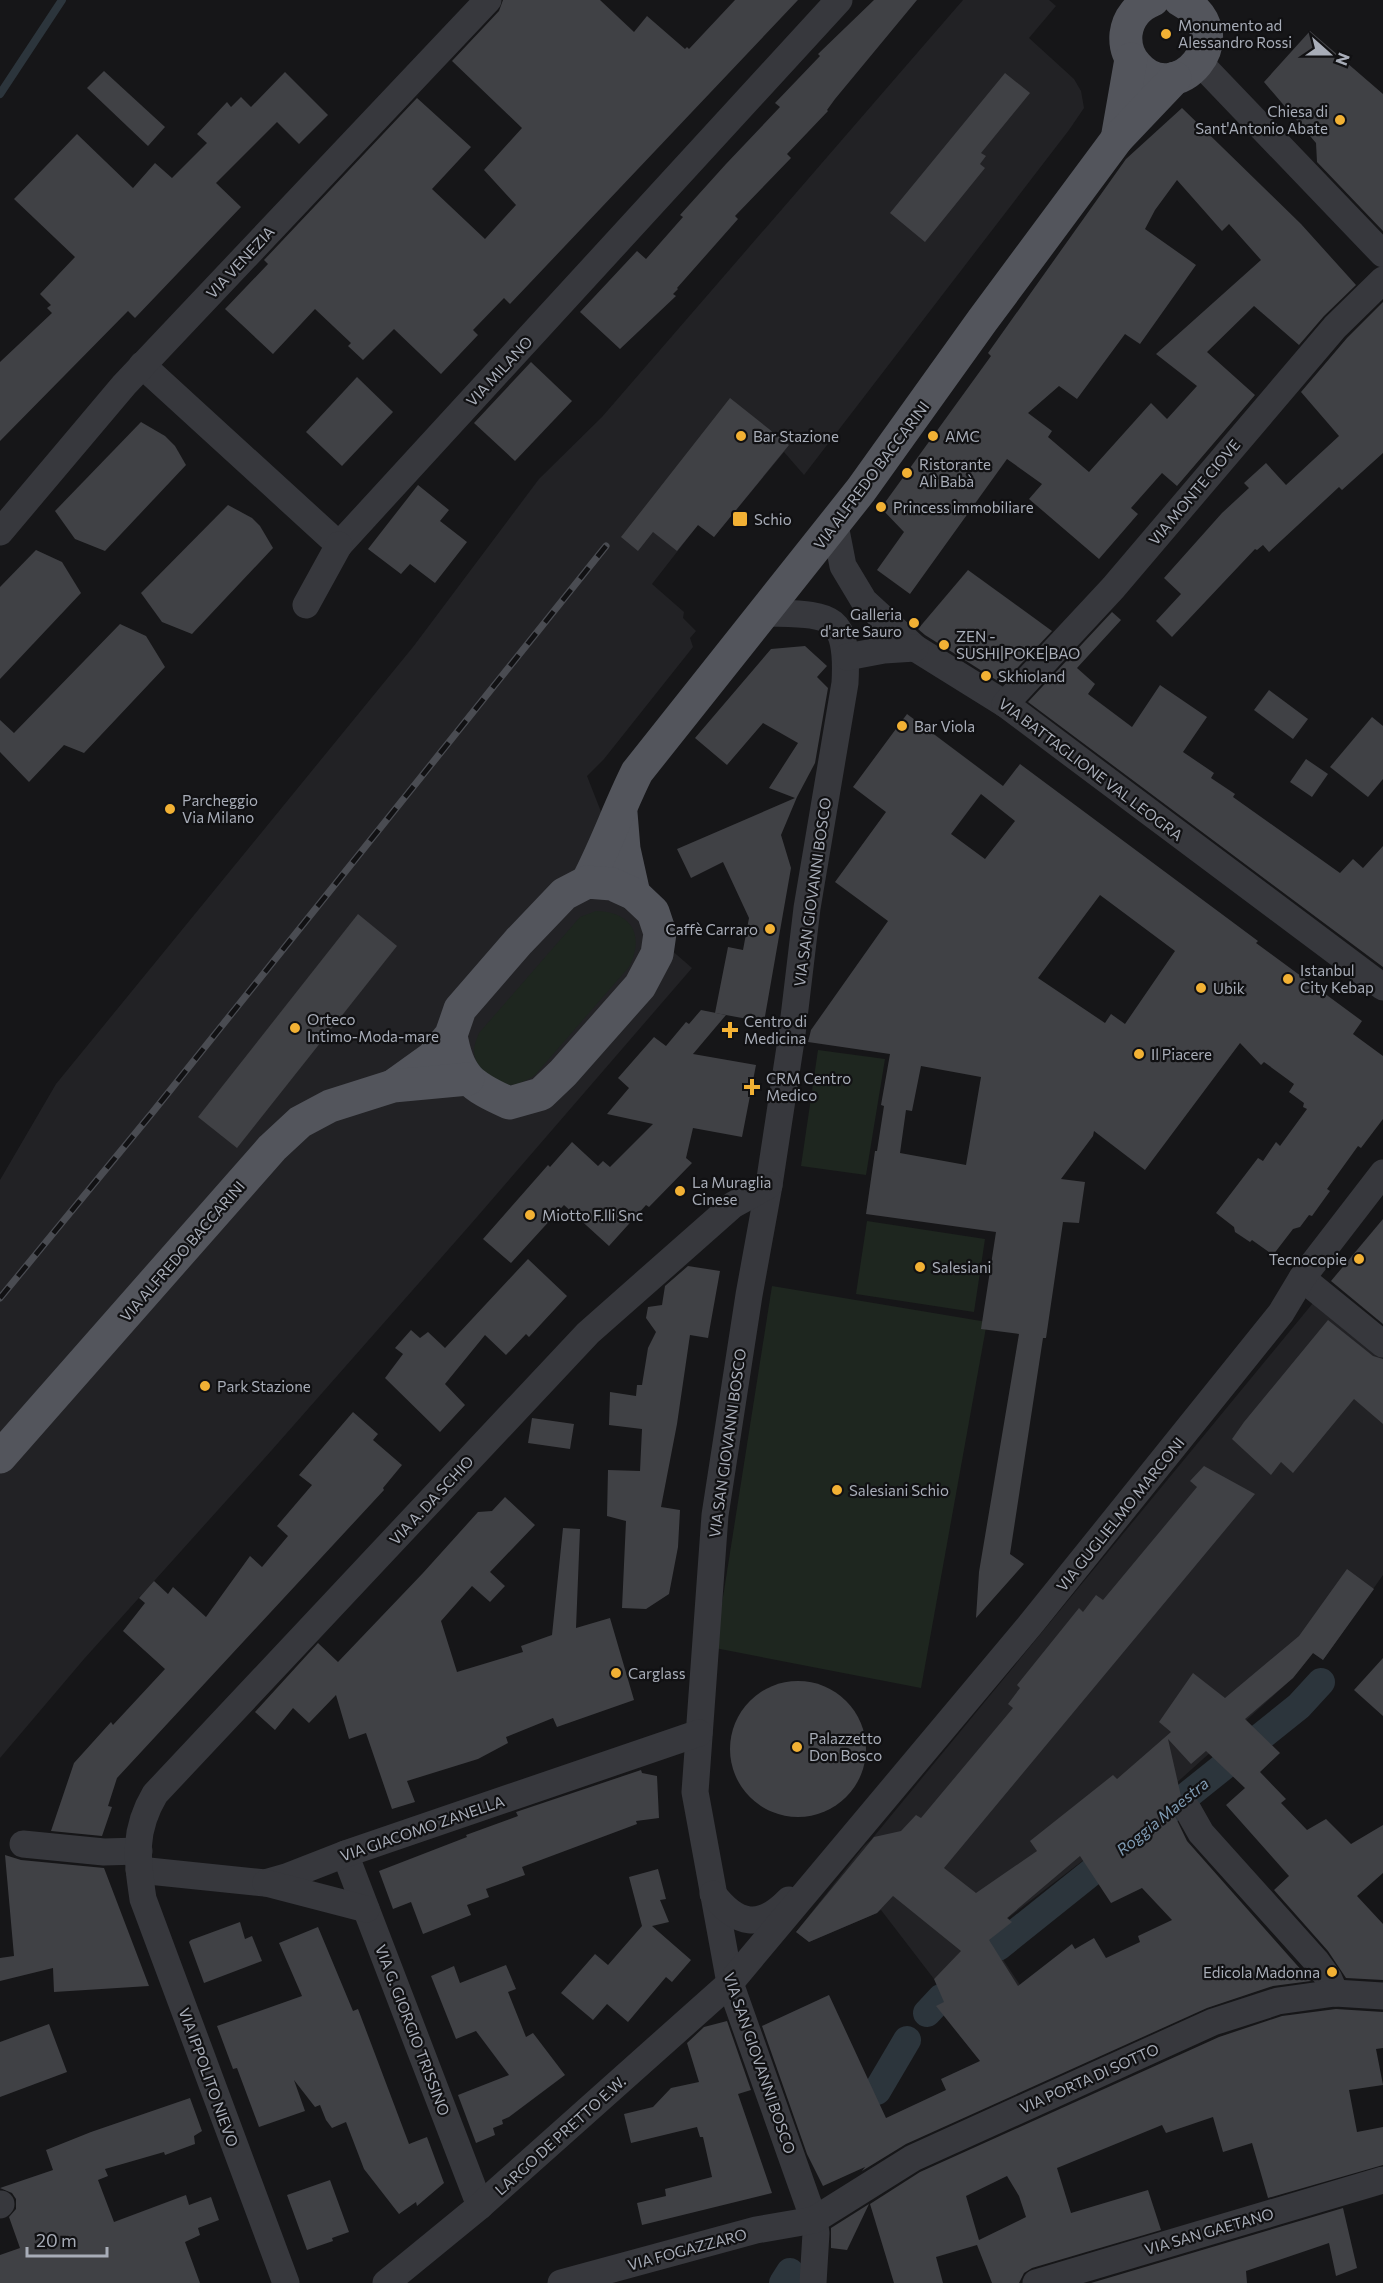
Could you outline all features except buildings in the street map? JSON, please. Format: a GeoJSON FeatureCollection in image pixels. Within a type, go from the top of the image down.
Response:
{"type":"FeatureCollection","features":[{"type":"Feature","properties":{"kind":"main road"},"geometry":{"type":"LineString","coordinates":[[1117,139],[1131,59],[1126,39],[1130,19],[1139,4]]}},
{"type":"Feature","properties":{"kind":"main road"},"geometry":{"type":"LineString","coordinates":[[1131,59],[1146,74],[1155,78],[1187,70],[1207,43],[1200,5]]}},
{"type":"Feature","properties":{"kind":"main road","name":"VIA ALFREDO BACCARINI"},"geometry":{"type":"LineString","coordinates":[[393,1086],[432,1058],[456,1022],[519,941],[564,894],[587,882],[605,847],[620,805],[637,772],[659,742],[835,525],[1117,139],[1187,70]]}},
{"type":"Feature","properties":{"kind":"main road"},"geometry":{"type":"LineString","coordinates":[[620,805],[624,849],[634,894]]}},
{"type":"Feature","properties":{"kind":"main road"},"geometry":{"type":"LineString","coordinates":[[456,1022],[455,1056],[468,1080],[509,1103],[541,1094],[563,1073],[640,986],[657,954],[660,933],[653,912],[634,894],[612,884],[587,882]]}},
{"type":"Feature","properties":{"kind":"main road","name":"VIA ALFREDO BACCARINI"},"geometry":{"type":"LineString","coordinates":[[0,1457],[272,1148],[300,1122],[330,1106],[393,1086],[468,1080]]}},
{"type":"Feature","properties":{"kind":"street","name":"VIA VENEZIA"},"geometry":{"type":"LineString","coordinates":[[0,532],[142,365],[488,0]]}},
{"type":"Feature","properties":{"kind":"street","name":"VIA MILANO"},"geometry":{"type":"LineString","coordinates":[[306,604],[339,545],[839,0]]}},
{"type":"Feature","properties":{"kind":"street"},"geometry":{"type":"LineString","coordinates":[[1187,70],[1383,254]]}},
{"type":"Feature","properties":{"kind":"street","name":"VIA MONTE CIOVE"},"geometry":{"type":"LineString","coordinates":[[1005,704],[1113,588],[1335,327],[1383,280]]}},
{"type":"Feature","properties":{"kind":"street"},"geometry":{"type":"LineString","coordinates":[[142,365],[339,545]]}},
{"type":"Feature","properties":{"kind":"street","name":"VIA BATTAGLIONE VAL LEOGRA"},"geometry":{"type":"LineString","coordinates":[[835,525],[843,566],[864,601],[915,648],[1005,704],[1383,987]]}},
{"type":"Feature","properties":{"kind":"street","name":"VIA SAN GIOVANNI BOSCO"},"geometry":{"type":"LineString","coordinates":[[765,613],[812,614],[825,617],[841,630],[847,657],[845,683],[807,908],[792,1034],[769,1185],[749,1295],[715,1515],[695,1792],[730,1983],[814,2220],[816,2233],[813,2283]]}},
{"type":"Feature","properties":{"kind":"street"},"geometry":{"type":"LineString","coordinates":[[847,657],[884,650],[915,648]]}},
{"type":"Feature","properties":{"kind":"street","name":"VIA GUGLIELMO MARCONI"},"geometry":{"type":"LineString","coordinates":[[730,1983],[1030,1625],[1281,1313],[1302,1278],[1383,1173]]}},
{"type":"Feature","properties":{"kind":"street","name":"VIA A. DA SCHIO"},"geometry":{"type":"LineString","coordinates":[[139,1860],[139,1829],[144,1812],[155,1794],[588,1333],[733,1205],[769,1185]]}},
{"type":"Feature","properties":{"kind":"street"},"geometry":{"type":"LineString","coordinates":[[1302,1278],[1383,1344]]}},
{"type":"Feature","properties":{"kind":"street","name":"VIA GIACOMO ZANELLA"},"geometry":{"type":"LineString","coordinates":[[139,1860],[265,1883],[699,1733]]}},
{"type":"Feature","properties":{"kind":"street"},"geometry":{"type":"LineString","coordinates":[[1188,1810],[1201,1833],[1316,1961],[1329,1979],[1335,1993]]}},
{"type":"Feature","properties":{"kind":"street"},"geometry":{"type":"LineString","coordinates":[[23,1844],[104,1852],[139,1860]]}},
{"type":"Feature","properties":{"kind":"street","name":"VIA GUGLIELMO MARCONI"},"geometry":{"type":"LineString","coordinates":[[713,1894],[726,1911],[736,1916],[747,1920],[763,1918],[782,1907],[844,1846]]}},
{"type":"Feature","properties":{"kind":"street","name":"VIA G. GIORGIO TRISSINO"},"geometry":{"type":"LineString","coordinates":[[345,1854],[480,2206]]}},
{"type":"Feature","properties":{"kind":"street","name":"VIA IPPOLITO NIEVO"},"geometry":{"type":"LineString","coordinates":[[139,1860],[143,1899],[286,2283]]}},
{"type":"Feature","properties":{"kind":"street"},"geometry":{"type":"LineString","coordinates":[[265,1883],[366,1910]]}},
{"type":"Feature","properties":{"kind":"street","name":"LARGO DE PRETTO E.W."},"geometry":{"type":"LineString","coordinates":[[386,2283],[480,2206],[730,1983]]}},
{"type":"Feature","properties":{"kind":"street","name":"VIA PORTA DI SOTTO"},"geometry":{"type":"LineString","coordinates":[[814,2220],[913,2158],[1213,2022],[1278,2001],[1335,1993],[1383,1996]]}},
{"type":"Feature","properties":{"kind":"street","name":"VIA SAN GAETANO"},"geometry":{"type":"LineString","coordinates":[[1036,2283],[1064,2279],[1383,2180]]}},
{"type":"Feature","properties":{"kind":"street","name":"VIA FOGAZZARO"},"geometry":{"type":"LineString","coordinates":[[561,2283],[756,2230],[814,2220]]}},
{"type":"Feature","properties":{"kind":"shaded area"},"geometry":{"type":"Polygon","coordinates":[[[963,0],[1049,0],[1056,6],[1029,38],[1074,79],[1081,91],[1084,108],[804,475],[784,452],[714,537],[698,525],[652,584],[684,612],[683,618],[696,631],[690,638],[693,647],[604,759],[587,776],[647,929],[692,968],[470,1225],[84,1659],[0,1758],[0,1180],[56,1084],[413,647],[539,479],[602,417],[963,0]]]}},
{"type":"Feature","properties":{"kind":"shaded area"},"geometry":{"type":"Polygon","coordinates":[[[596,911],[619,916],[632,927],[636,945],[629,967],[535,1075],[517,1084],[499,1083],[480,1068],[475,1059],[474,1049],[479,1033],[580,917],[596,911]]]}},
{"type":"Feature","properties":{"kind":"shaded area"},"geometry":{"type":"Polygon","coordinates":[[[818,1050],[885,1059],[866,1175],[801,1166],[818,1050]]]}},
{"type":"Feature","properties":{"kind":"shaded area","name":"Salesiani"},"geometry":{"type":"Polygon","coordinates":[[[867,1221],[985,1239],[974,1312],[856,1294],[867,1221]]]}},
{"type":"Feature","properties":{"kind":"shaded area","name":"Salesiani Schio"},"geometry":{"type":"Polygon","coordinates":[[[772,1286],[987,1322],[921,1688],[715,1648],[772,1286]]]}},
{"type":"Feature","properties":{"kind":"shaded area"},"geometry":{"type":"Polygon","coordinates":[[[1322,1292],[1383,1343],[1383,1575],[1323,1660],[1313,1653],[1293,1678],[1132,1823],[1008,1918],[1012,1922],[990,1940],[1042,2018],[950,1963],[934,1979],[881,1910],[809,1942],[796,1932],[864,1846],[1322,1292]]]}},
{"type":"Feature","properties":{"kind":"waterway"},"geometry":{"type":"LineString","coordinates":[[0,94],[62,0]]}},
{"type":"Feature","properties":{"kind":"waterway","name":"Roggia Maestra"},"geometry":{"type":"LineString","coordinates":[[998,1947],[1299,1706],[1321,1682]]}},
{"type":"Feature","properties":{"kind":"waterway","name":"Roggia Maestra"},"geometry":{"type":"LineString","coordinates":[[927,2013],[941,1998]]}},
{"type":"Feature","properties":{"kind":"waterway","name":"Roggia Maestra"},"geometry":{"type":"LineString","coordinates":[[877,2091],[907,2040]]}},
{"type":"Feature","properties":{"kind":"waterway","name":"Roggia Maestra"},"geometry":{"type":"LineString","coordinates":[[783,2283],[790,2272]]}},
{"type":"Feature","properties":{"kind":"railway"},"geometry":{"type":"LineString","coordinates":[[0,1298],[152,1113],[606,546]]}},
{"type":"Feature","properties":{"kind":"place","name":"Monumento ad Alessandro Rossi"},"geometry":{"type":"Point","coordinates":[1166,34]}},
{"type":"Feature","properties":{"kind":"place","name":"Chiesa di Sant'Antonio Abate"},"geometry":{"type":"Point","coordinates":[1340,120]}},
{"type":"Feature","properties":{"kind":"place","name":"Bar Stazione"},"geometry":{"type":"Point","coordinates":[741,436]}},
{"type":"Feature","properties":{"kind":"place","name":"AMC"},"geometry":{"type":"Point","coordinates":[933,436]}},
{"type":"Feature","properties":{"kind":"place","name":"Ristorante Alì Babà"},"geometry":{"type":"Point","coordinates":[907,473]}},
{"type":"Feature","properties":{"kind":"place","name":"Princess immobiliare"},"geometry":{"type":"Point","coordinates":[881,507]}},
{"type":"Feature","properties":{"kind":"place","name":"Schio"},"geometry":{"type":"Point","coordinates":[740,519]}},
{"type":"Feature","properties":{"kind":"place","name":"Galleria d'arte Sauro"},"geometry":{"type":"Point","coordinates":[914,623]}},
{"type":"Feature","properties":{"kind":"place","name":"ZEN - SUSHI|POKE|BAO"},"geometry":{"type":"Point","coordinates":[944,645]}},
{"type":"Feature","properties":{"kind":"place","name":"Skhioland"},"geometry":{"type":"Point","coordinates":[986,676]}},
{"type":"Feature","properties":{"kind":"place","name":"Bar Viola"},"geometry":{"type":"Point","coordinates":[902,726]}},
{"type":"Feature","properties":{"kind":"place","name":"Parcheggio Via Milano"},"geometry":{"type":"Point","coordinates":[170,809]}},
{"type":"Feature","properties":{"kind":"place","name":"Caffè Carraro"},"geometry":{"type":"Point","coordinates":[770,929]}},
{"type":"Feature","properties":{"kind":"place","name":"Istanbul City Kebap"},"geometry":{"type":"Point","coordinates":[1288,979]}},
{"type":"Feature","properties":{"kind":"place","name":"Ubik"},"geometry":{"type":"Point","coordinates":[1201,988]}},
{"type":"Feature","properties":{"kind":"place","name":"Orteco Intimo-Moda-mare"},"geometry":{"type":"Point","coordinates":[295,1028]}},
{"type":"Feature","properties":{"kind":"place","name":"Centro di Medicina"},"geometry":{"type":"Point","coordinates":[730,1030]}},
{"type":"Feature","properties":{"kind":"place","name":"Il Piacere"},"geometry":{"type":"Point","coordinates":[1139,1054]}},
{"type":"Feature","properties":{"kind":"place","name":"CRM Centro Medico"},"geometry":{"type":"Point","coordinates":[752,1087]}},
{"type":"Feature","properties":{"kind":"place","name":"La Muraglia Cinese"},"geometry":{"type":"Point","coordinates":[680,1191]}},
{"type":"Feature","properties":{"kind":"place","name":"Miotto F.lli Snc"},"geometry":{"type":"Point","coordinates":[530,1215]}},
{"type":"Feature","properties":{"kind":"place","name":"Tecnocopie"},"geometry":{"type":"Point","coordinates":[1359,1259]}},
{"type":"Feature","properties":{"kind":"place","name":"Salesiani"},"geometry":{"type":"Point","coordinates":[920,1267]}},
{"type":"Feature","properties":{"kind":"place","name":"Park Stazione"},"geometry":{"type":"Point","coordinates":[205,1386]}},
{"type":"Feature","properties":{"kind":"place","name":"Salesiani Schio"},"geometry":{"type":"Point","coordinates":[837,1490]}},
{"type":"Feature","properties":{"kind":"place","name":"Carglass"},"geometry":{"type":"Point","coordinates":[616,1673]}},
{"type":"Feature","properties":{"kind":"place","name":"Palazzetto Don Bosco"},"geometry":{"type":"Point","coordinates":[797,1747]}},
{"type":"Feature","properties":{"kind":"place","name":"Edicola Madonna"},"geometry":{"type":"Point","coordinates":[1332,1972]}}]}
